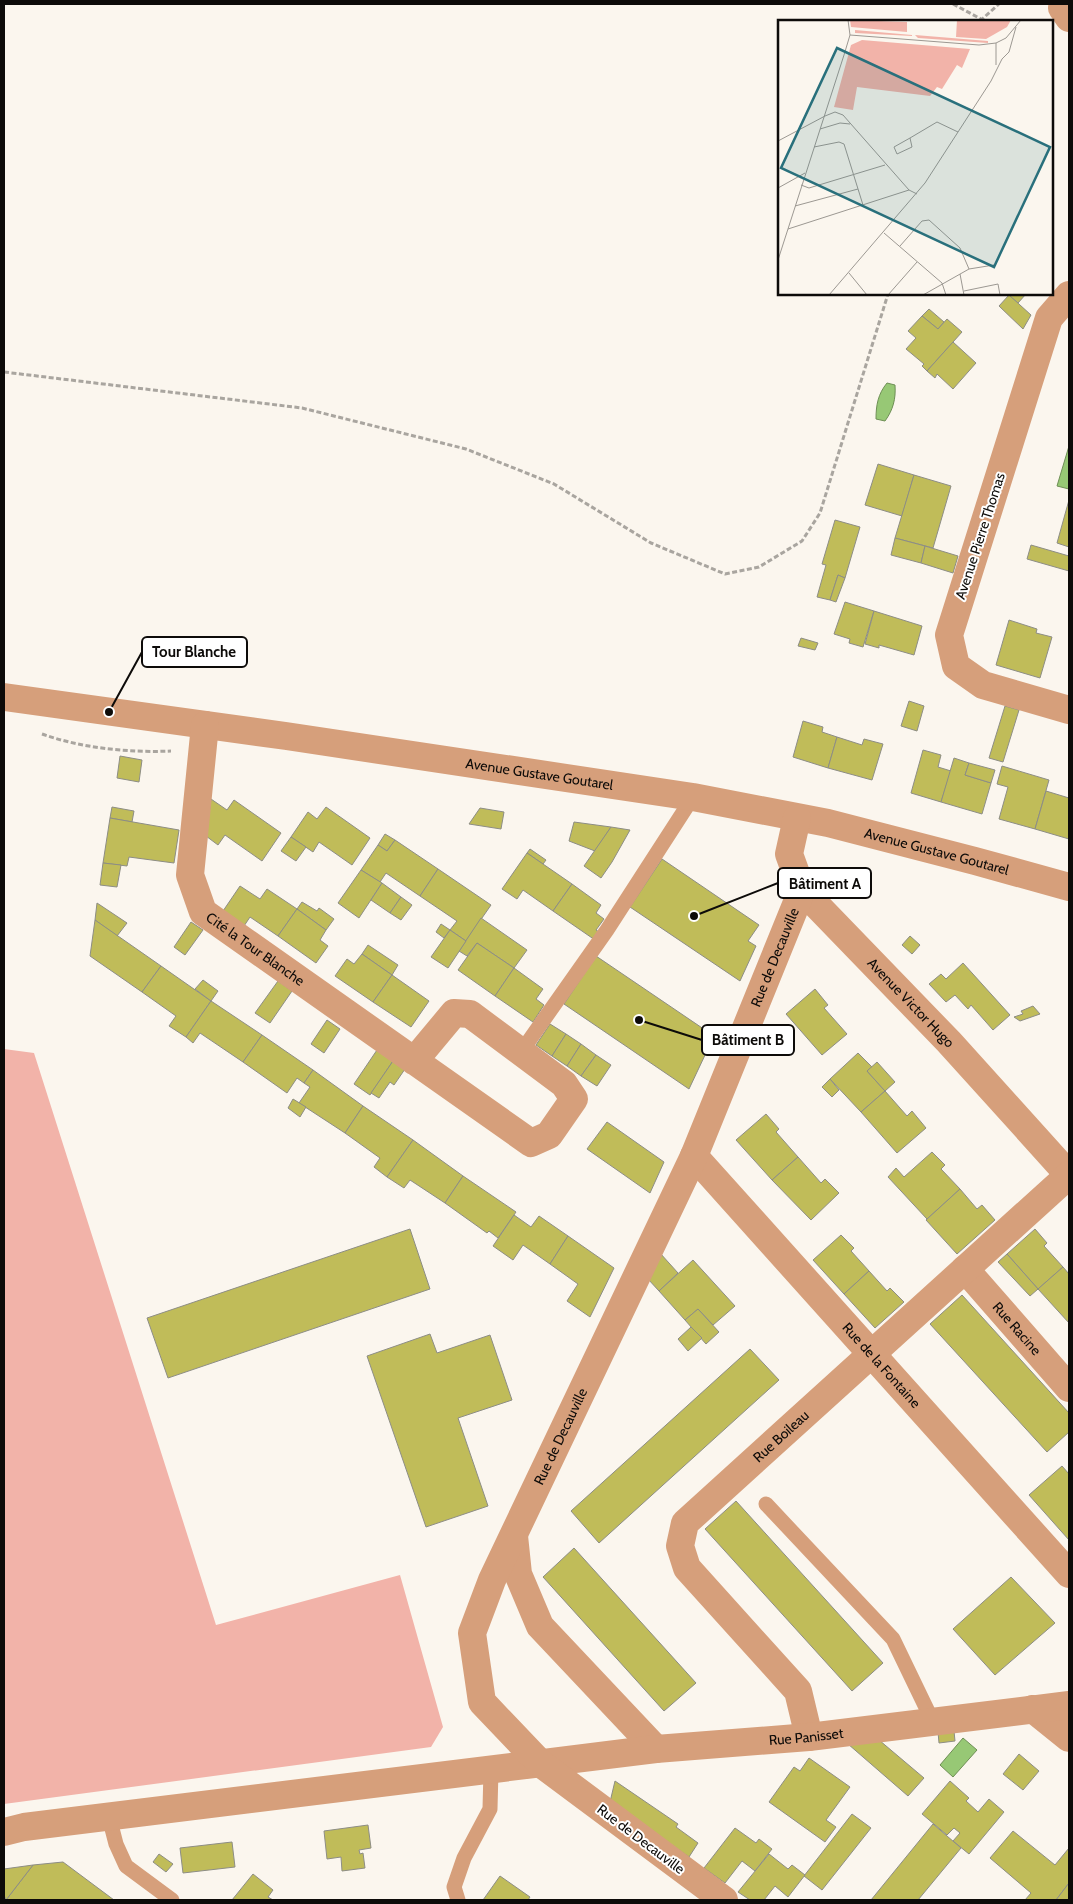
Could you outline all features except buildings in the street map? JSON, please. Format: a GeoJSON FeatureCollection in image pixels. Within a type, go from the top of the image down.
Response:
{"type":"FeatureCollection","features":[{"type":"Feature","properties":{"kind":"street","name":"Avenue Pierre Thomas"},"geometry":{"type":"LineString","coordinates":[[1069,295],[1049,318],[949,635],[956,666],[983,685],[1069,710]]}},
{"type":"Feature","properties":{"kind":"street","name":"Avenue Gustave Goutarel"},"geometry":{"type":"LineString","coordinates":[[4,697],[286,736],[693,797],[828,823],[966,858],[1069,887]]}},
{"type":"Feature","properties":{"kind":"street","name":"Cité la Tour Blanche"},"geometry":{"type":"LineString","coordinates":[[205,726],[190,875],[203,912],[414,1061],[531,1143],[549,1135],[574,1099],[564,1084],[470,1014],[454,1013],[414,1061]]}},
{"type":"Feature","properties":{"kind":"street","name":"Avenue Victor Hugo"},"geometry":{"type":"LineString","coordinates":[[797,818],[789,854],[802,890],[950,1042],[1069,1175]]}},
{"type":"Feature","properties":{"kind":"street","name":"Rue de Decauville"},"geometry":{"type":"LineString","coordinates":[[724,1900],[540,1764],[482,1702],[472,1633],[492,1580],[694,1156],[802,890]]}},
{"type":"Feature","properties":{"kind":"street","name":"Rue de la Fontaine"},"geometry":{"type":"LineString","coordinates":[[694,1156],[1069,1574]]}},
{"type":"Feature","properties":{"kind":"street","name":"Rue Boileau"},"geometry":{"type":"LineString","coordinates":[[809,1737],[798,1691],[687,1568],[680,1546],[685,1523],[1069,1175]]}},
{"type":"Feature","properties":{"kind":"street","name":"Rue Racine"},"geometry":{"type":"LineString","coordinates":[[965,1269],[1069,1388]]}},
{"type":"Feature","properties":{"kind":"street"},"geometry":{"type":"LineString","coordinates":[[514,1535],[518,1574],[540,1626],[656,1749]]}},
{"type":"Feature","properties":{"kind":"street","name":"Rue Panisset"},"geometry":{"type":"LineString","coordinates":[[4,1832],[24,1827],[656,1749],[809,1737],[1069,1705]]}},
{"type":"Feature","properties":{"kind":"street"},"geometry":{"type":"LineString","coordinates":[[1033,1710],[1069,1738]]}},
{"type":"Feature","properties":{"kind":"lane"},"geometry":{"type":"LineString","coordinates":[[521,1052],[607,930],[693,797]]}},
{"type":"Feature","properties":{"kind":"lane"},"geometry":{"type":"LineString","coordinates":[[766,1504],[893,1639],[933,1722]]}},
{"type":"Feature","properties":{"kind":"lane"},"geometry":{"type":"LineString","coordinates":[[458,1900],[454,1887],[461,1866],[490,1809],[491,1770]]}},
{"type":"Feature","properties":{"kind":"lane"},"geometry":{"type":"LineString","coordinates":[[108,1817],[116,1844],[126,1866],[172,1900]]}},
{"type":"Feature","properties":{"kind":"path"},"geometry":{"type":"LineString","coordinates":[[952,4],[981,20],[999,4]]}},
{"type":"Feature","properties":{"kind":"path"},"geometry":{"type":"LineString","coordinates":[[4,372],[302,408],[466,449],[554,484],[651,543],[726,574],[759,567],[802,540],[820,513],[888,295]]}},
{"type":"Feature","properties":{"kind":"shaded area"},"geometry":{"type":"Polygon","coordinates":[[[887,383],[895,385],[895,395],[892,408],[885,421],[876,419],[876,414],[877,404],[887,383]]]}},
{"type":"Feature","properties":{"kind":"shaded area"},"geometry":{"type":"Polygon","coordinates":[[[1069,446],[1069,489],[1057,486],[1069,446]]]}},
{"type":"Feature","properties":{"kind":"shaded area"},"geometry":{"type":"Polygon","coordinates":[[[4,1049],[34,1053],[216,1625],[400,1575],[443,1727],[431,1747],[4,1804],[4,1049]]]}},
{"type":"Feature","properties":{"kind":"shaded area"},"geometry":{"type":"Polygon","coordinates":[[[963,1738],[977,1750],[953,1777],[940,1765],[963,1738]]]}},
{"type":"Feature","properties":{"kind":"place","name":"Tour Blanche"},"geometry":{"type":"Point","coordinates":[109,712]}},
{"type":"Feature","properties":{"kind":"place","name":"Bâtiment A"},"geometry":{"type":"Point","coordinates":[694,916]}},
{"type":"Feature","properties":{"kind":"place","name":"Bâtiment B"},"geometry":{"type":"Point","coordinates":[639,1020]}}]}
